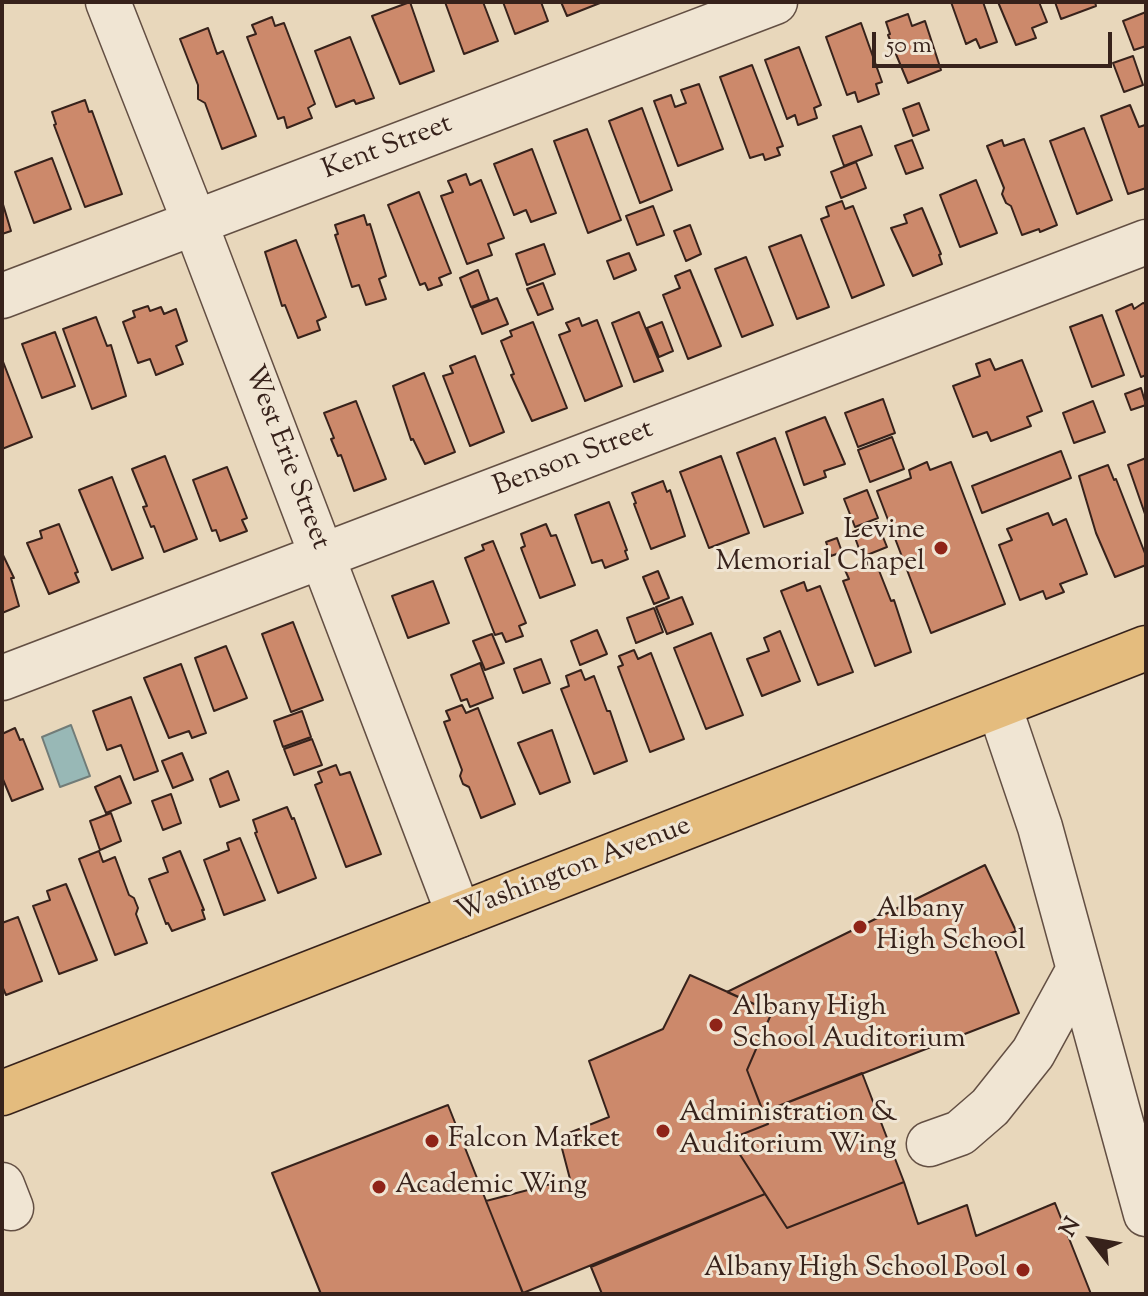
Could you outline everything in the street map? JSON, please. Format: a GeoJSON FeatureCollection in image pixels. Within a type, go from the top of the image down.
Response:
{"type":"FeatureCollection","features":[{"type":"Feature","properties":{"kind":"main road","name":"Washington Avenue"},"geometry":{"type":"LineString","coordinates":[[2,1093],[1146,648]]}},
{"type":"Feature","properties":{"kind":"street","name":"West Erie Street"},"geometry":{"type":"LineString","coordinates":[[108,2],[459,915]]}},
{"type":"Feature","properties":{"kind":"street","name":"Kent Street"},"geometry":{"type":"LineString","coordinates":[[2,296],[775,2]]}},
{"type":"Feature","properties":{"kind":"street","name":"Benson Street"},"geometry":{"type":"LineString","coordinates":[[2,678],[1146,242]]}},
{"type":"Feature","properties":{"kind":"street"},"geometry":{"type":"LineString","coordinates":[[999,706],[1040,827],[1146,1214]]}},
{"type":"Feature","properties":{"kind":"street"},"geometry":{"type":"LineString","coordinates":[[929,1144],[960,1133],[990,1107],[1033,1053],[1079,969]]}},
{"type":"Feature","properties":{"kind":"water"},"geometry":{"type":"Polygon","coordinates":[[[71,725],[90,776],[60,787],[42,737],[71,725]]]}},
{"type":"Feature","properties":{"kind":"building"},"geometry":{"type":"Polygon","coordinates":[[[410,2],[434,71],[400,84],[372,16],[410,2]]]}},
{"type":"Feature","properties":{"kind":"building"},"geometry":{"type":"Polygon","coordinates":[[[445,2],[483,2],[498,41],[464,54],[445,2]]]}},
{"type":"Feature","properties":{"kind":"building"},"geometry":{"type":"Polygon","coordinates":[[[503,2],[541,2],[548,21],[515,34],[503,2]]]}},
{"type":"Feature","properties":{"kind":"building"},"geometry":{"type":"Polygon","coordinates":[[[561,2],[599,2],[600,3],[567,16],[561,2]]]}},
{"type":"Feature","properties":{"kind":"building"},"geometry":{"type":"Polygon","coordinates":[[[951,2],[983,2],[997,42],[980,48],[976,39],[966,44],[951,2]]]}},
{"type":"Feature","properties":{"kind":"building"},"geometry":{"type":"Polygon","coordinates":[[[998,2],[1039,2],[1047,22],[1032,28],[1036,38],[1016,45],[998,2]]]}},
{"type":"Feature","properties":{"kind":"building"},"geometry":{"type":"Polygon","coordinates":[[[1055,2],[1095,2],[1096,6],[1061,19],[1055,2]]]}},
{"type":"Feature","properties":{"kind":"building"},"geometry":{"type":"Polygon","coordinates":[[[1146,12],[1146,46],[1134,50],[1123,21],[1146,12]]]}},
{"type":"Feature","properties":{"kind":"building"},"geometry":{"type":"Polygon","coordinates":[[[908,14],[912,26],[925,21],[941,70],[908,83],[888,35],[886,22],[908,14]]]}},
{"type":"Feature","properties":{"kind":"building"},"geometry":{"type":"Polygon","coordinates":[[[272,17],[275,26],[284,23],[315,104],[308,108],[312,118],[287,128],[284,117],[278,119],[247,37],[256,34],[252,25],[272,17]]]}},
{"type":"Feature","properties":{"kind":"building"},"geometry":{"type":"Polygon","coordinates":[[[861,23],[882,82],[876,84],[879,94],[858,102],[855,92],[847,95],[826,37],[861,23]]]}},
{"type":"Feature","properties":{"kind":"building"},"geometry":{"type":"Polygon","coordinates":[[[208,28],[217,54],[223,51],[256,136],[222,149],[205,103],[198,99],[198,85],[180,39],[208,28]]]}},
{"type":"Feature","properties":{"kind":"building"},"geometry":{"type":"Polygon","coordinates":[[[350,37],[374,98],[356,104],[354,100],[336,107],[315,51],[350,37]]]}},
{"type":"Feature","properties":{"kind":"building"},"geometry":{"type":"Polygon","coordinates":[[[799,47],[821,105],[814,108],[817,118],[798,125],[795,115],[787,119],[765,60],[799,47]]]}},
{"type":"Feature","properties":{"kind":"building"},"geometry":{"type":"Polygon","coordinates":[[[1133,56],[1143,85],[1124,92],[1113,63],[1133,56]]]}},
{"type":"Feature","properties":{"kind":"building"},"geometry":{"type":"Polygon","coordinates":[[[752,65],[783,146],[777,148],[780,155],[765,160],[763,154],[750,158],[720,77],[752,65]]]}},
{"type":"Feature","properties":{"kind":"building"},"geometry":{"type":"Polygon","coordinates":[[[699,84],[723,149],[678,166],[654,101],[671,95],[675,107],[686,103],[681,90],[699,84]]]}},
{"type":"Feature","properties":{"kind":"building"},"geometry":{"type":"Polygon","coordinates":[[[85,100],[89,112],[92,111],[122,194],[85,207],[52,112],[85,100]]]}},
{"type":"Feature","properties":{"kind":"building"},"geometry":{"type":"Polygon","coordinates":[[[919,103],[929,130],[913,136],[903,109],[919,103]]]}},
{"type":"Feature","properties":{"kind":"building"},"geometry":{"type":"Polygon","coordinates":[[[1130,105],[1139,127],[1146,127],[1146,188],[1128,194],[1101,116],[1130,105]]]}},
{"type":"Feature","properties":{"kind":"building"},"geometry":{"type":"Polygon","coordinates":[[[642,108],[672,190],[640,203],[609,121],[642,108]]]}},
{"type":"Feature","properties":{"kind":"building"},"geometry":{"type":"Polygon","coordinates":[[[861,126],[872,155],[844,166],[833,136],[861,126]]]}},
{"type":"Feature","properties":{"kind":"building"},"geometry":{"type":"Polygon","coordinates":[[[1084,128],[1112,200],[1077,214],[1050,141],[1084,128]]]}},
{"type":"Feature","properties":{"kind":"building"},"geometry":{"type":"Polygon","coordinates":[[[587,129],[621,220],[588,233],[554,141],[587,129]]]}},
{"type":"Feature","properties":{"kind":"building"},"geometry":{"type":"Polygon","coordinates":[[[1024,139],[1057,225],[1022,235],[1011,206],[1002,194],[1004,188],[987,146],[1002,140],[1004,146],[1024,139]]]}},
{"type":"Feature","properties":{"kind":"building"},"geometry":{"type":"Polygon","coordinates":[[[912,140],[923,168],[906,174],[895,146],[912,140]]]}},
{"type":"Feature","properties":{"kind":"building"},"geometry":{"type":"Polygon","coordinates":[[[532,149],[556,213],[531,222],[526,210],[514,215],[494,164],[532,149]]]}},
{"type":"Feature","properties":{"kind":"building"},"geometry":{"type":"Polygon","coordinates":[[[52,158],[71,209],[34,223],[15,172],[52,158]]]}},
{"type":"Feature","properties":{"kind":"building"},"geometry":{"type":"Polygon","coordinates":[[[856,162],[866,188],[841,198],[831,172],[856,162]]]}},
{"type":"Feature","properties":{"kind":"building"},"geometry":{"type":"Polygon","coordinates":[[[466,174],[470,185],[481,180],[504,238],[488,244],[492,255],[467,264],[441,196],[453,192],[448,181],[466,174]]]}},
{"type":"Feature","properties":{"kind":"building"},"geometry":{"type":"Polygon","coordinates":[[[976,180],[997,233],[960,247],[940,195],[976,180]]]}},
{"type":"Feature","properties":{"kind":"building"},"geometry":{"type":"Polygon","coordinates":[[[419,192],[451,273],[439,278],[442,285],[428,290],[425,283],[420,285],[388,205],[419,192]]]}},
{"type":"Feature","properties":{"kind":"building"},"geometry":{"type":"Polygon","coordinates":[[[2,201],[11,231],[2,234],[2,201]]]}},
{"type":"Feature","properties":{"kind":"building"},"geometry":{"type":"Polygon","coordinates":[[[842,201],[845,209],[853,206],[884,285],[852,298],[821,219],[829,216],[826,207],[842,201]]]}},
{"type":"Feature","properties":{"kind":"building"},"geometry":{"type":"Polygon","coordinates":[[[653,206],[664,235],[637,245],[626,216],[653,206]]]}},
{"type":"Feature","properties":{"kind":"building"},"geometry":{"type":"Polygon","coordinates":[[[922,208],[941,254],[942,264],[913,276],[891,228],[907,223],[904,215],[922,208]]]}},
{"type":"Feature","properties":{"kind":"building"},"geometry":{"type":"Polygon","coordinates":[[[364,215],[367,225],[370,224],[386,276],[379,279],[386,299],[366,305],[359,285],[352,287],[335,235],[338,234],[335,225],[364,215]]]}},
{"type":"Feature","properties":{"kind":"building"},"geometry":{"type":"Polygon","coordinates":[[[690,225],[701,254],[686,261],[674,231],[690,225]]]}},
{"type":"Feature","properties":{"kind":"building"},"geometry":{"type":"Polygon","coordinates":[[[801,235],[829,307],[797,319],[769,247],[801,235]]]}},
{"type":"Feature","properties":{"kind":"building"},"geometry":{"type":"Polygon","coordinates":[[[296,240],[326,317],[317,321],[320,330],[298,338],[285,305],[282,306],[265,252],[296,240]]]}},
{"type":"Feature","properties":{"kind":"building"},"geometry":{"type":"Polygon","coordinates":[[[544,244],[555,274],[527,285],[516,254],[544,244]]]}},
{"type":"Feature","properties":{"kind":"building"},"geometry":{"type":"Polygon","coordinates":[[[629,253],[636,270],[614,279],[607,261],[629,253]]]}},
{"type":"Feature","properties":{"kind":"building"},"geometry":{"type":"Polygon","coordinates":[[[746,257],[773,325],[742,337],[715,269],[746,257]]]}},
{"type":"Feature","properties":{"kind":"building"},"geometry":{"type":"Polygon","coordinates":[[[478,270],[489,300],[471,307],[460,278],[478,270]]]}},
{"type":"Feature","properties":{"kind":"building"},"geometry":{"type":"Polygon","coordinates":[[[690,270],[721,346],[688,359],[663,295],[680,288],[675,276],[690,270]]]}},
{"type":"Feature","properties":{"kind":"building"},"geometry":{"type":"Polygon","coordinates":[[[543,283],[553,309],[538,315],[527,289],[543,283]]]}},
{"type":"Feature","properties":{"kind":"building"},"geometry":{"type":"Polygon","coordinates":[[[497,298],[508,324],[482,334],[472,308],[497,298]]]}},
{"type":"Feature","properties":{"kind":"building"},"geometry":{"type":"Polygon","coordinates":[[[1132,304],[1134,309],[1146,304],[1146,375],[1141,377],[1116,311],[1132,304]]]}},
{"type":"Feature","properties":{"kind":"building"},"geometry":{"type":"Polygon","coordinates":[[[148,306],[150,311],[161,307],[164,314],[176,309],[187,341],[176,346],[183,364],[156,375],[150,359],[138,363],[123,322],[135,317],[133,311],[148,306]]]}},
{"type":"Feature","properties":{"kind":"building"},"geometry":{"type":"Polygon","coordinates":[[[639,312],[663,371],[634,382],[612,323],[639,312]]]}},
{"type":"Feature","properties":{"kind":"building"},"geometry":{"type":"Polygon","coordinates":[[[1102,315],[1124,375],[1092,387],[1070,327],[1102,315]]]}},
{"type":"Feature","properties":{"kind":"building"},"geometry":{"type":"Polygon","coordinates":[[[96,317],[107,346],[111,345],[126,396],[92,409],[63,329],[96,317]]]}},
{"type":"Feature","properties":{"kind":"building"},"geometry":{"type":"Polygon","coordinates":[[[579,318],[582,326],[597,320],[622,386],[585,401],[559,335],[570,331],[566,323],[579,318]]]}},
{"type":"Feature","properties":{"kind":"building"},"geometry":{"type":"Polygon","coordinates":[[[533,322],[567,408],[532,421],[511,375],[514,374],[501,341],[512,336],[510,331],[533,322]]]}},
{"type":"Feature","properties":{"kind":"building"},"geometry":{"type":"Polygon","coordinates":[[[662,322],[673,351],[659,357],[647,328],[662,322]]]}},
{"type":"Feature","properties":{"kind":"building"},"geometry":{"type":"Polygon","coordinates":[[[55,332],[75,386],[42,398],[22,344],[55,332]]]}},
{"type":"Feature","properties":{"kind":"building"},"geometry":{"type":"Polygon","coordinates":[[[475,356],[504,432],[470,446],[443,376],[453,373],[450,366],[475,356]]]}},
{"type":"Feature","properties":{"kind":"building"},"geometry":{"type":"Polygon","coordinates":[[[2,359],[32,437],[2,449],[2,359]]]}},
{"type":"Feature","properties":{"kind":"building"},"geometry":{"type":"Polygon","coordinates":[[[990,359],[995,370],[1022,360],[1042,411],[1027,417],[1031,426],[991,441],[987,432],[973,437],[953,386],[980,376],[976,364],[990,359]]]}},
{"type":"Feature","properties":{"kind":"building"},"geometry":{"type":"Polygon","coordinates":[[[424,373],[455,452],[425,464],[411,440],[393,386],[424,373]]]}},
{"type":"Feature","properties":{"kind":"building"},"geometry":{"type":"Polygon","coordinates":[[[1141,388],[1146,405],[1131,410],[1125,394],[1141,388]]]}},
{"type":"Feature","properties":{"kind":"building"},"geometry":{"type":"Polygon","coordinates":[[[883,399],[895,433],[858,447],[845,413],[883,399]]]}},
{"type":"Feature","properties":{"kind":"building"},"geometry":{"type":"Polygon","coordinates":[[[356,401],[386,479],[354,491],[341,455],[338,456],[331,439],[334,438],[324,413],[356,401]]]}},
{"type":"Feature","properties":{"kind":"building"},"geometry":{"type":"Polygon","coordinates":[[[1093,401],[1105,432],[1074,443],[1063,413],[1093,401]]]}},
{"type":"Feature","properties":{"kind":"building"},"geometry":{"type":"Polygon","coordinates":[[[825,417],[845,464],[824,471],[826,477],[804,485],[786,432],[825,417]]]}},
{"type":"Feature","properties":{"kind":"building"},"geometry":{"type":"Polygon","coordinates":[[[892,437],[904,469],[870,482],[858,450],[892,437]]]}},
{"type":"Feature","properties":{"kind":"building"},"geometry":{"type":"Polygon","coordinates":[[[775,438],[803,513],[764,527],[737,453],[775,438]]]}},
{"type":"Feature","properties":{"kind":"building"},"geometry":{"type":"Polygon","coordinates":[[[1061,451],[1071,478],[982,513],[972,486],[1061,451]]]}},
{"type":"Feature","properties":{"kind":"building"},"geometry":{"type":"Polygon","coordinates":[[[165,456],[197,539],[164,552],[143,507],[147,506],[132,469],[165,456]]]}},
{"type":"Feature","properties":{"kind":"building"},"geometry":{"type":"Polygon","coordinates":[[[721,456],[749,533],[709,548],[680,472],[721,456]]]}},
{"type":"Feature","properties":{"kind":"building"},"geometry":{"type":"Polygon","coordinates":[[[1146,458],[1146,517],[1128,465],[1146,458]]]}},
{"type":"Feature","properties":{"kind":"building","name":"Levine Memorial Chapel"},"geometry":{"type":"Polygon","coordinates":[[[927,462],[930,470],[951,462],[1005,604],[931,633],[877,491],[911,478],[909,470],[927,462]]]}},
{"type":"Feature","properties":{"kind":"building"},"geometry":{"type":"Polygon","coordinates":[[[1108,465],[1146,556],[1146,565],[1115,577],[1096,533],[1079,476],[1108,465]]]}},
{"type":"Feature","properties":{"kind":"building"},"geometry":{"type":"Polygon","coordinates":[[[227,467],[247,518],[242,520],[247,531],[220,541],[216,530],[212,531],[193,480],[227,467]]]}},
{"type":"Feature","properties":{"kind":"building"},"geometry":{"type":"Polygon","coordinates":[[[112,477],[143,558],[112,570],[79,490],[112,477]]]}},
{"type":"Feature","properties":{"kind":"building"},"geometry":{"type":"Polygon","coordinates":[[[663,481],[667,492],[670,490],[685,536],[651,549],[632,493],[663,481]]]}},
{"type":"Feature","properties":{"kind":"building"},"geometry":{"type":"Polygon","coordinates":[[[867,490],[878,518],[855,527],[844,499],[867,490]]]}},
{"type":"Feature","properties":{"kind":"building"},"geometry":{"type":"Polygon","coordinates":[[[609,502],[628,559],[605,568],[602,560],[592,563],[575,515],[609,502]]]}},
{"type":"Feature","properties":{"kind":"building"},"geometry":{"type":"Polygon","coordinates":[[[1048,513],[1053,525],[1066,519],[1087,574],[1060,584],[1064,592],[1046,599],[1043,591],[1020,600],[999,545],[1012,540],[1007,529],[1048,513]]]}},
{"type":"Feature","properties":{"kind":"building"},"geometry":{"type":"Polygon","coordinates":[[[877,522],[887,547],[862,557],[853,532],[877,522]]]}},
{"type":"Feature","properties":{"kind":"building"},"geometry":{"type":"Polygon","coordinates":[[[59,524],[79,582],[49,594],[27,543],[42,538],[40,531],[59,524]]]}},
{"type":"Feature","properties":{"kind":"building"},"geometry":{"type":"Polygon","coordinates":[[[546,524],[551,536],[556,535],[575,585],[540,598],[521,548],[525,546],[521,534],[546,524]]]}},
{"type":"Feature","properties":{"kind":"building"},"geometry":{"type":"Polygon","coordinates":[[[837,538],[842,552],[831,556],[826,542],[837,538]]]}},
{"type":"Feature","properties":{"kind":"building"},"geometry":{"type":"Polygon","coordinates":[[[493,541],[526,623],[519,626],[523,636],[506,642],[502,633],[495,635],[465,558],[484,550],[482,545],[493,541]]]}},
{"type":"Feature","properties":{"kind":"building"},"geometry":{"type":"Polygon","coordinates":[[[2,553],[14,578],[11,578],[19,606],[2,613],[2,553]]]}},
{"type":"Feature","properties":{"kind":"building"},"geometry":{"type":"Polygon","coordinates":[[[867,561],[870,570],[878,568],[891,601],[894,600],[911,652],[875,666],[843,581],[849,579],[845,570],[867,561]]]}},
{"type":"Feature","properties":{"kind":"building"},"geometry":{"type":"Polygon","coordinates":[[[658,571],[669,598],[654,604],[643,577],[658,571]]]}},
{"type":"Feature","properties":{"kind":"building"},"geometry":{"type":"Polygon","coordinates":[[[433,581],[449,623],[408,638],[392,596],[433,581]]]}},
{"type":"Feature","properties":{"kind":"building"},"geometry":{"type":"Polygon","coordinates":[[[804,582],[807,591],[820,586],[853,672],[818,685],[781,591],[804,582]]]}},
{"type":"Feature","properties":{"kind":"building"},"geometry":{"type":"Polygon","coordinates":[[[682,597],[693,624],[667,634],[656,607],[682,597]]]}},
{"type":"Feature","properties":{"kind":"building"},"geometry":{"type":"Polygon","coordinates":[[[654,608],[663,632],[636,643],[627,618],[654,608]]]}},
{"type":"Feature","properties":{"kind":"building"},"geometry":{"type":"Polygon","coordinates":[[[293,622],[323,700],[291,712],[262,634],[293,622]]]}},
{"type":"Feature","properties":{"kind":"building"},"geometry":{"type":"Polygon","coordinates":[[[597,630],[607,654],[580,665],[571,641],[597,630]]]}},
{"type":"Feature","properties":{"kind":"building"},"geometry":{"type":"Polygon","coordinates":[[[780,631],[800,681],[762,696],[747,659],[769,651],[764,638],[780,631]]]}},
{"type":"Feature","properties":{"kind":"building"},"geometry":{"type":"Polygon","coordinates":[[[711,633],[743,715],[706,729],[674,648],[711,633]]]}},
{"type":"Feature","properties":{"kind":"building"},"geometry":{"type":"Polygon","coordinates":[[[492,634],[504,663],[485,670],[473,641],[492,634]]]}},
{"type":"Feature","properties":{"kind":"building"},"geometry":{"type":"Polygon","coordinates":[[[226,646],[247,698],[214,711],[195,658],[226,646]]]}},
{"type":"Feature","properties":{"kind":"building"},"geometry":{"type":"Polygon","coordinates":[[[634,650],[638,659],[651,653],[684,739],[650,752],[618,667],[623,665],[619,656],[634,650]]]}},
{"type":"Feature","properties":{"kind":"building"},"geometry":{"type":"Polygon","coordinates":[[[541,659],[550,683],[523,693],[514,669],[541,659]]]}},
{"type":"Feature","properties":{"kind":"building"},"geometry":{"type":"Polygon","coordinates":[[[480,663],[493,698],[470,707],[467,699],[461,701],[451,675],[480,663]]]}},
{"type":"Feature","properties":{"kind":"building"},"geometry":{"type":"Polygon","coordinates":[[[181,664],[206,733],[192,738],[189,731],[169,738],[144,678],[181,664]]]}},
{"type":"Feature","properties":{"kind":"building"},"geometry":{"type":"Polygon","coordinates":[[[581,670],[585,680],[594,676],[627,761],[594,774],[561,689],[569,686],[566,676],[581,670]]]}},
{"type":"Feature","properties":{"kind":"building"},"geometry":{"type":"Polygon","coordinates":[[[131,697],[158,771],[134,780],[121,745],[107,750],[93,711],[131,697]]]}},
{"type":"Feature","properties":{"kind":"building"},"geometry":{"type":"Polygon","coordinates":[[[462,705],[466,713],[478,708],[515,804],[481,818],[469,787],[463,784],[460,776],[462,770],[444,722],[450,720],[446,711],[462,705]]]}},
{"type":"Feature","properties":{"kind":"building"},"geometry":{"type":"Polygon","coordinates":[[[302,711],[311,737],[283,747],[274,721],[302,711]]]}},
{"type":"Feature","properties":{"kind":"building"},"geometry":{"type":"Polygon","coordinates":[[[15,728],[20,740],[23,739],[43,789],[12,801],[2,777],[2,734],[15,728]]]}},
{"type":"Feature","properties":{"kind":"building"},"geometry":{"type":"Polygon","coordinates":[[[552,730],[570,782],[540,794],[518,743],[552,730]]]}},
{"type":"Feature","properties":{"kind":"building"},"geometry":{"type":"Polygon","coordinates":[[[312,739],[322,765],[294,775],[284,749],[312,739]]]}},
{"type":"Feature","properties":{"kind":"building"},"geometry":{"type":"Polygon","coordinates":[[[182,753],[193,780],[173,788],[162,761],[182,753]]]}},
{"type":"Feature","properties":{"kind":"building"},"geometry":{"type":"Polygon","coordinates":[[[336,765],[340,775],[350,772],[381,854],[346,867],[315,785],[322,782],[318,772],[336,765]]]}},
{"type":"Feature","properties":{"kind":"building"},"geometry":{"type":"Polygon","coordinates":[[[228,771],[239,800],[220,807],[210,779],[228,771]]]}},
{"type":"Feature","properties":{"kind":"building"},"geometry":{"type":"Polygon","coordinates":[[[120,776],[131,803],[106,813],[95,787],[120,776]]]}},
{"type":"Feature","properties":{"kind":"building"},"geometry":{"type":"Polygon","coordinates":[[[171,794],[181,823],[163,830],[152,801],[171,794]]]}},
{"type":"Feature","properties":{"kind":"building"},"geometry":{"type":"Polygon","coordinates":[[[287,807],[316,878],[278,893],[253,820],[287,807]]]}},
{"type":"Feature","properties":{"kind":"building"},"geometry":{"type":"Polygon","coordinates":[[[111,813],[121,841],[100,850],[90,821],[111,813]]]}},
{"type":"Feature","properties":{"kind":"building"},"geometry":{"type":"Polygon","coordinates":[[[240,838],[265,900],[224,915],[204,860],[229,850],[227,843],[240,838]]]}},
{"type":"Feature","properties":{"kind":"building"},"geometry":{"type":"Polygon","coordinates":[[[99,851],[103,862],[115,857],[129,895],[134,898],[138,908],[136,914],[147,943],[115,955],[79,859],[99,851]]]}},
{"type":"Feature","properties":{"kind":"building"},"geometry":{"type":"Polygon","coordinates":[[[180,851],[205,919],[172,931],[166,924],[149,879],[168,872],[163,858],[180,851]]]}},
{"type":"Feature","properties":{"kind":"building"},"geometry":{"type":"Polygon","coordinates":[[[985,865],[1016,931],[992,942],[1019,1013],[763,1112],[747,1070],[772,1012],[727,992],[985,865]]]}},
{"type":"Feature","properties":{"kind":"building"},"geometry":{"type":"Polygon","coordinates":[[[66,884],[97,960],[59,974],[33,906],[50,900],[47,891],[66,884]]]}},
{"type":"Feature","properties":{"kind":"building"},"geometry":{"type":"Polygon","coordinates":[[[18,917],[42,981],[6,995],[2,986],[2,923],[18,917]]]}},
{"type":"Feature","properties":{"kind":"building","name":"Administration & Auditorium Wing"},"geometry":{"type":"Polygon","coordinates":[[[690,975],[772,1012],[747,1070],[768,1124],[730,1139],[765,1194],[523,1293],[486,1201],[570,1179],[559,1137],[609,1117],[589,1061],[663,1029],[690,975]]]}},
{"type":"Feature","properties":{"kind":"building"},"geometry":{"type":"Polygon","coordinates":[[[862,1073],[904,1182],[787,1228],[730,1139],[768,1124],[763,1112],[862,1073]]]}},
{"type":"Feature","properties":{"kind":"building","name":"Academic Wing"},"geometry":{"type":"Polygon","coordinates":[[[448,1105],[523,1294],[321,1294],[272,1173],[448,1105]]]}},
{"type":"Feature","properties":{"kind":"building"},"geometry":{"type":"Polygon","coordinates":[[[904,1182],[918,1224],[967,1205],[976,1236],[1055,1203],[1091,1294],[602,1294],[591,1267],[765,1194],[787,1228],[904,1182]]]}},
{"type":"Feature","properties":{"kind":"place","name":"Levine Memorial Chapel"},"geometry":{"type":"Point","coordinates":[941,548]}},
{"type":"Feature","properties":{"kind":"place","name":"Albany High School"},"geometry":{"type":"Point","coordinates":[860,927]}},
{"type":"Feature","properties":{"kind":"place","name":"Albany High School Auditorium"},"geometry":{"type":"Point","coordinates":[716,1025]}},
{"type":"Feature","properties":{"kind":"place","name":"Administration & Auditorium Wing"},"geometry":{"type":"Point","coordinates":[663,1131]}},
{"type":"Feature","properties":{"kind":"place","name":"Falcon Market"},"geometry":{"type":"Point","coordinates":[432,1141]}},
{"type":"Feature","properties":{"kind":"place","name":"Academic Wing"},"geometry":{"type":"Point","coordinates":[379,1187]}},
{"type":"Feature","properties":{"kind":"place","name":"Albany High School Pool"},"geometry":{"type":"Point","coordinates":[1023,1270]}}]}
